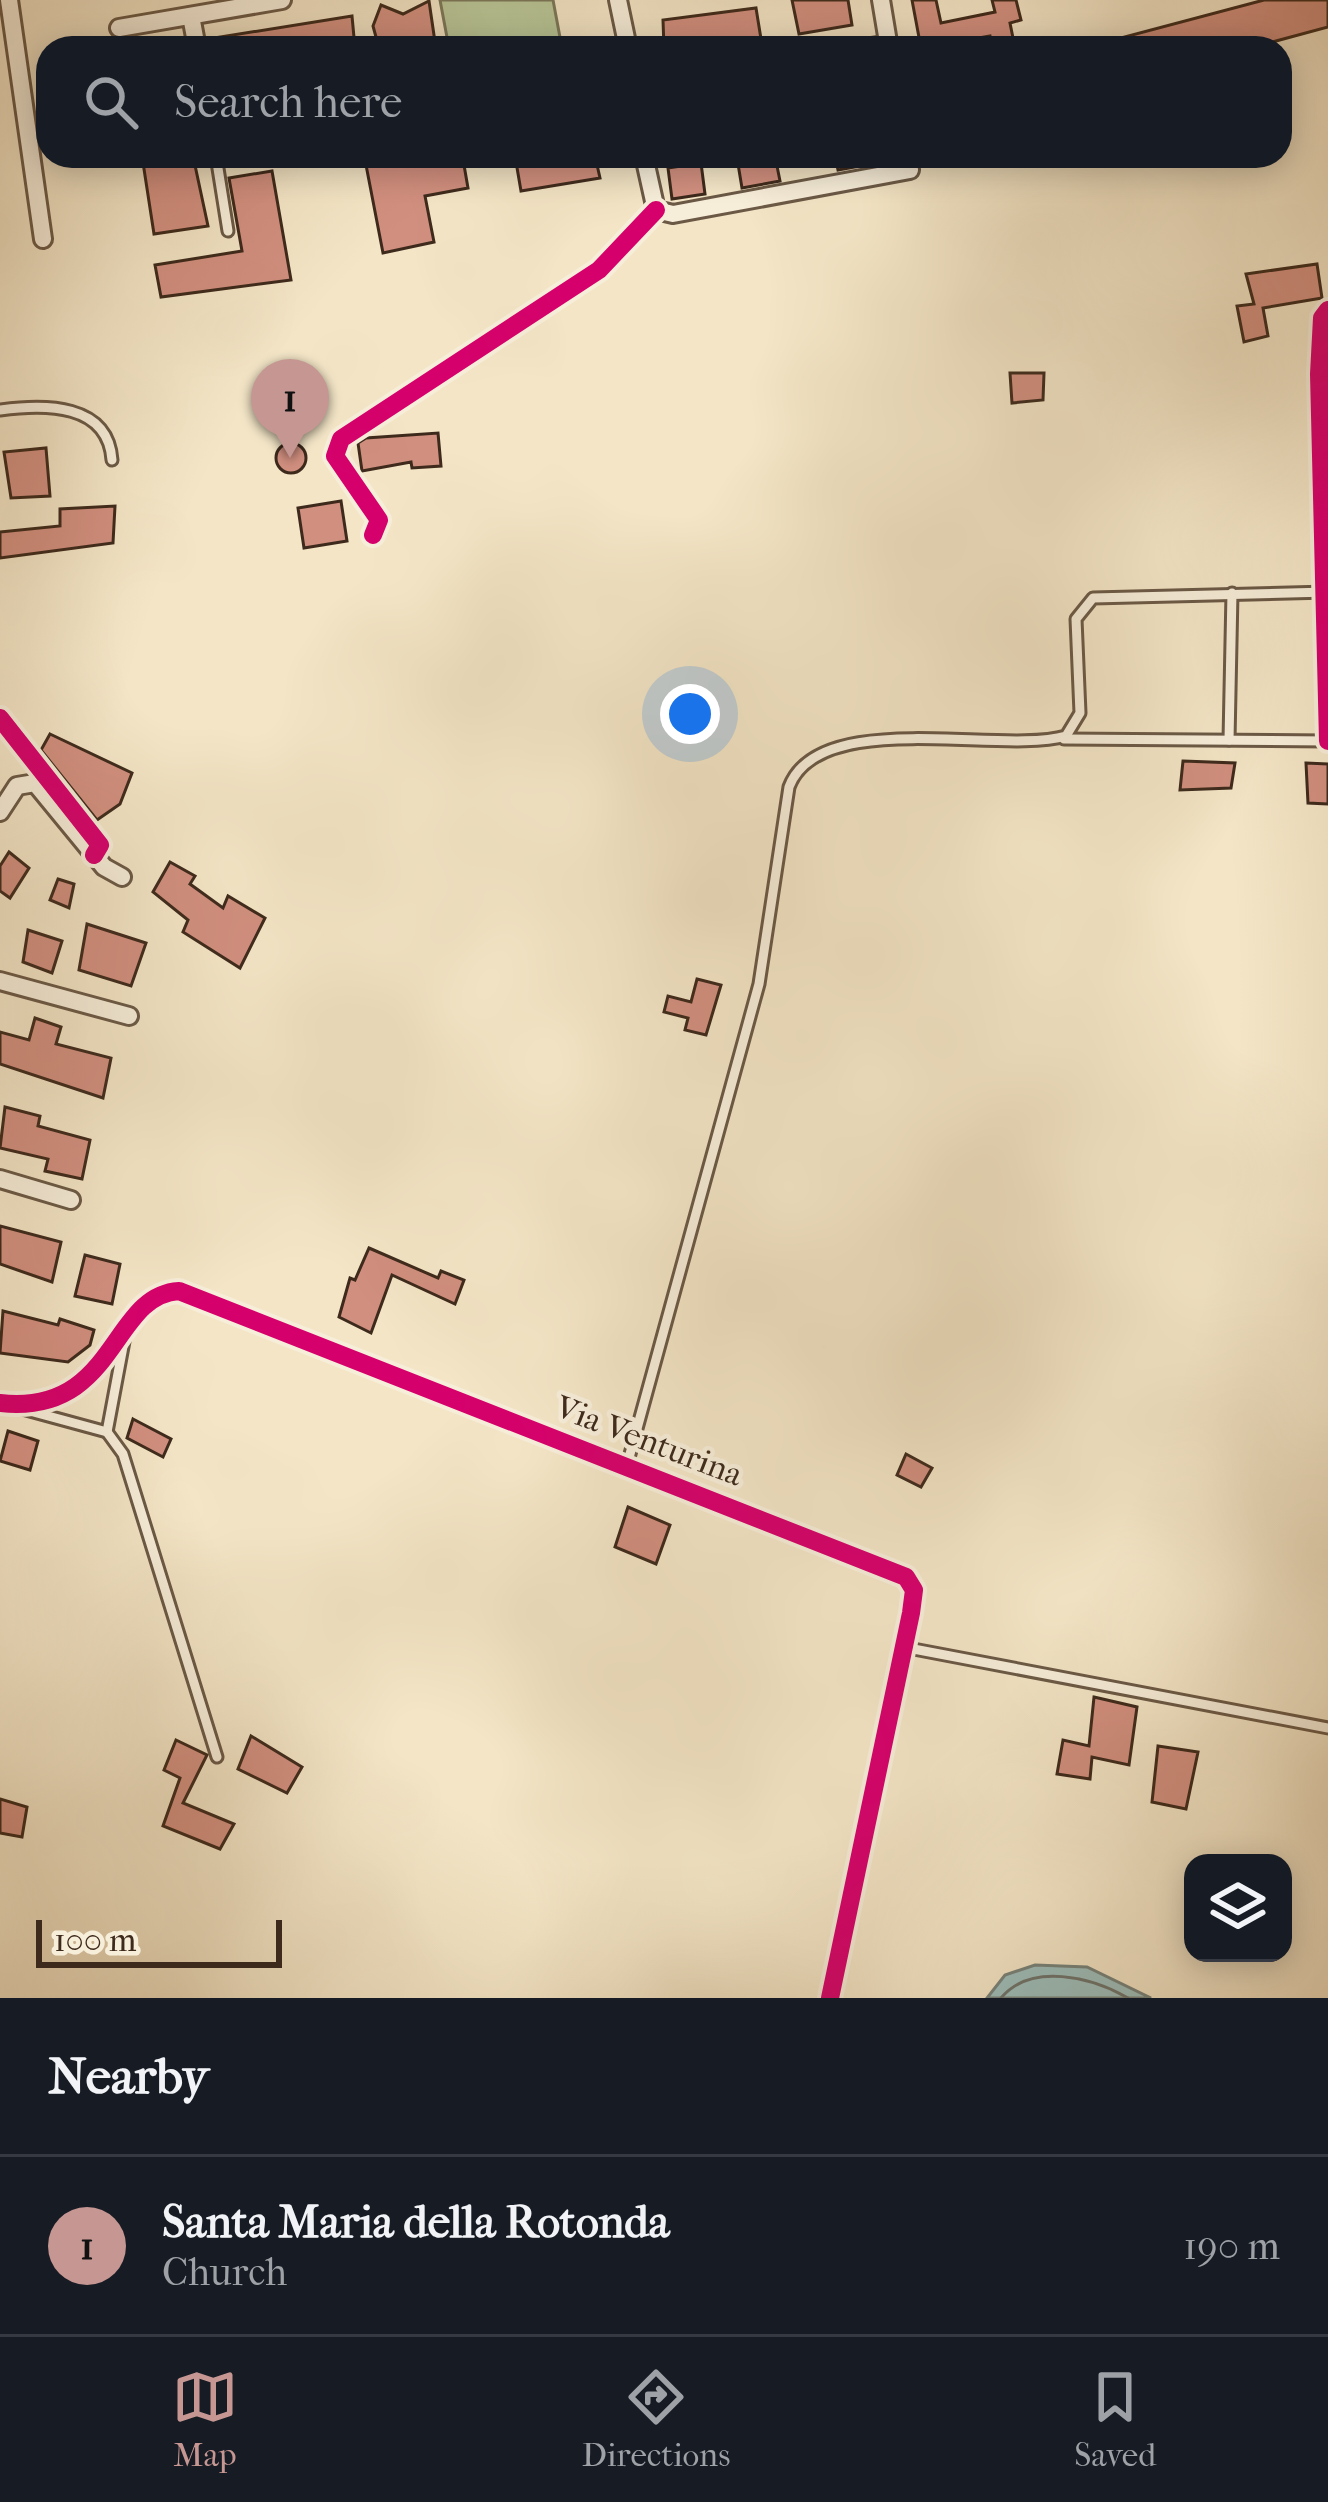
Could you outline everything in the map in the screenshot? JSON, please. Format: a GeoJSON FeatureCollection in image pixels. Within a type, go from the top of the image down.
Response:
{"type":"FeatureCollection","features":[{"type":"Feature","properties":{"kind":"street"},"geometry":{"type":"LineString","coordinates":[[9,0],[43,239]]}},
{"type":"Feature","properties":{"kind":"street"},"geometry":{"type":"LineString","coordinates":[[119,28],[282,0]]}},
{"type":"Feature","properties":{"kind":"street"},"geometry":{"type":"LineString","coordinates":[[619,0],[626,36]]}},
{"type":"Feature","properties":{"kind":"street"},"geometry":{"type":"LineString","coordinates":[[881,0],[887,36]]}},
{"type":"Feature","properties":{"kind":"street"},"geometry":{"type":"LineString","coordinates":[[191,16],[195,36]]}},
{"type":"Feature","properties":{"kind":"street"},"geometry":{"type":"LineString","coordinates":[[647,168],[656,210]]}},
{"type":"Feature","properties":{"kind":"street"},"geometry":{"type":"LineString","coordinates":[[656,210],[673,214],[886,168]]}},
{"type":"Feature","properties":{"kind":"street"},"geometry":{"type":"LineString","coordinates":[[373,535],[379,520],[335,456],[341,439],[599,270],[656,210]]}},
{"type":"Feature","properties":{"kind":"street"},"geometry":{"type":"LineString","coordinates":[[1328,310],[1322,318],[1319,374],[1328,741]]}},
{"type":"Feature","properties":{"kind":"street"},"geometry":{"type":"LineString","coordinates":[[0,812],[17,786],[35,783],[104,867],[122,877]]}},
{"type":"Feature","properties":{"kind":"street"},"geometry":{"type":"LineString","coordinates":[[0,981],[128,1016]]}},
{"type":"Feature","properties":{"kind":"street"},"geometry":{"type":"LineString","coordinates":[[0,1179],[71,1200]]}},
{"type":"Feature","properties":{"kind":"street","name":"Via Venturina"},"geometry":{"type":"LineString","coordinates":[[3,1403],[82,1384],[125,1331],[139,1304],[158,1292],[179,1291],[896,1570],[914,1590],[830,1998]]}},
{"type":"Feature","properties":{"kind":"lane"},"geometry":{"type":"LineString","coordinates":[[218,168],[228,231]]}},
{"type":"Feature","properties":{"kind":"lane"},"geometry":{"type":"LineString","coordinates":[[0,410],[63,409],[91,418],[106,434],[112,460]]}},
{"type":"Feature","properties":{"kind":"lane"},"geometry":{"type":"LineString","coordinates":[[1059,739],[1078,723],[1076,619],[1086,602],[1102,596],[1326,592]]}},
{"type":"Feature","properties":{"kind":"lane"},"geometry":{"type":"LineString","coordinates":[[1229,740],[1232,593]]}},
{"type":"Feature","properties":{"kind":"lane"},"geometry":{"type":"LineString","coordinates":[[628,1465],[759,984],[789,787],[797,769],[823,751],[924,738],[1328,741]]}},
{"type":"Feature","properties":{"kind":"lane"},"geometry":{"type":"LineString","coordinates":[[107,1432],[125,1331]]}},
{"type":"Feature","properties":{"kind":"lane"},"geometry":{"type":"LineString","coordinates":[[3,1403],[107,1432],[123,1454],[217,1757]]}},
{"type":"Feature","properties":{"kind":"lane"},"geometry":{"type":"LineString","coordinates":[[902,1647],[1328,1728]]}},
{"type":"Feature","properties":{"kind":"green space"},"geometry":{"type":"Polygon","coordinates":[[[440,0],[553,0],[560,36],[447,36],[440,0]]]}},
{"type":"Feature","properties":{"kind":"water"},"geometry":{"type":"Polygon","coordinates":[[[1035,1965],[1087,1967],[1151,1998],[987,1998],[1005,1975],[1035,1965]]]}},
{"type":"Feature","properties":{"kind":"building"},"geometry":{"type":"Polygon","coordinates":[[[792,0],[848,0],[852,25],[799,34],[792,0]]]}},
{"type":"Feature","properties":{"kind":"building"},"geometry":{"type":"Polygon","coordinates":[[[912,0],[936,0],[941,23],[995,12],[992,0],[1016,0],[1021,20],[1010,23],[1013,36],[919,36],[912,0]]]}},
{"type":"Feature","properties":{"kind":"building"},"geometry":{"type":"Polygon","coordinates":[[[1264,0],[1328,0],[1328,27],[1292,37],[1128,36],[1264,0]]]}},
{"type":"Feature","properties":{"kind":"building"},"geometry":{"type":"Polygon","coordinates":[[[429,1],[434,36],[376,36],[373,26],[381,5],[403,14],[429,1]]]}},
{"type":"Feature","properties":{"kind":"building"},"geometry":{"type":"Polygon","coordinates":[[[756,8],[761,36],[664,36],[663,20],[756,8]]]}},
{"type":"Feature","properties":{"kind":"building"},"geometry":{"type":"Polygon","coordinates":[[[352,16],[354,36],[227,36],[352,16]]]}},
{"type":"Feature","properties":{"kind":"building"},"geometry":{"type":"Polygon","coordinates":[[[144,168],[196,168],[208,226],[154,234],[144,168]]]}},
{"type":"Feature","properties":{"kind":"building"},"geometry":{"type":"Polygon","coordinates":[[[367,168],[465,168],[468,188],[425,196],[434,242],[383,253],[367,168]]]}},
{"type":"Feature","properties":{"kind":"building"},"geometry":{"type":"Polygon","coordinates":[[[517,168],[598,168],[600,178],[521,191],[517,168]]]}},
{"type":"Feature","properties":{"kind":"building"},"geometry":{"type":"Polygon","coordinates":[[[668,168],[702,168],[705,194],[672,199],[668,168]]]}},
{"type":"Feature","properties":{"kind":"building"},"geometry":{"type":"Polygon","coordinates":[[[739,168],[777,168],[780,181],[742,188],[739,168]]]}},
{"type":"Feature","properties":{"kind":"building"},"geometry":{"type":"Polygon","coordinates":[[[272,171],[291,280],[161,297],[155,265],[242,251],[229,178],[272,171]]]}},
{"type":"Feature","properties":{"kind":"building"},"geometry":{"type":"Polygon","coordinates":[[[1317,264],[1322,298],[1263,308],[1268,336],[1244,342],[1237,306],[1254,304],[1246,274],[1317,264]]]}},
{"type":"Feature","properties":{"kind":"building"},"geometry":{"type":"Polygon","coordinates":[[[1010,373],[1044,373],[1043,400],[1012,403],[1010,373]]]}},
{"type":"Feature","properties":{"kind":"building"},"geometry":{"type":"Polygon","coordinates":[[[438,433],[441,466],[412,468],[411,462],[362,471],[358,443],[366,438],[438,433]]]}},
{"type":"Feature","properties":{"kind":"building"},"geometry":{"type":"Polygon","coordinates":[[[291,443],[306,458],[291,473],[276,458],[291,443]]]}},
{"type":"Feature","properties":{"kind":"building"},"geometry":{"type":"Polygon","coordinates":[[[46,448],[50,496],[11,498],[4,452],[46,448]]]}},
{"type":"Feature","properties":{"kind":"building"},"geometry":{"type":"Polygon","coordinates":[[[341,501],[347,541],[304,548],[298,508],[341,501]]]}},
{"type":"Feature","properties":{"kind":"building"},"geometry":{"type":"Polygon","coordinates":[[[115,506],[113,543],[0,558],[0,532],[60,526],[60,509],[115,506]]]}},
{"type":"Feature","properties":{"kind":"building"},"geometry":{"type":"Polygon","coordinates":[[[50,734],[132,773],[120,804],[97,820],[41,750],[50,734]]]}},
{"type":"Feature","properties":{"kind":"building"},"geometry":{"type":"Polygon","coordinates":[[[1183,761],[1235,763],[1231,788],[1180,790],[1183,761]]]}},
{"type":"Feature","properties":{"kind":"building"},"geometry":{"type":"Polygon","coordinates":[[[1306,763],[1328,764],[1328,804],[1308,803],[1306,763]]]}},
{"type":"Feature","properties":{"kind":"building"},"geometry":{"type":"Polygon","coordinates":[[[9,852],[29,868],[10,898],[0,891],[0,866],[9,852]]]}},
{"type":"Feature","properties":{"kind":"building"},"geometry":{"type":"Polygon","coordinates":[[[170,862],[195,876],[190,884],[223,908],[228,896],[265,918],[240,968],[183,932],[188,920],[153,892],[170,862]]]}},
{"type":"Feature","properties":{"kind":"building"},"geometry":{"type":"Polygon","coordinates":[[[58,879],[74,884],[69,908],[50,900],[58,879]]]}},
{"type":"Feature","properties":{"kind":"building"},"geometry":{"type":"Polygon","coordinates":[[[87,924],[146,943],[131,986],[79,970],[87,924]]]}},
{"type":"Feature","properties":{"kind":"building"},"geometry":{"type":"Polygon","coordinates":[[[28,930],[62,941],[52,973],[23,962],[28,930]]]}},
{"type":"Feature","properties":{"kind":"building"},"geometry":{"type":"Polygon","coordinates":[[[697,979],[721,985],[706,1035],[685,1030],[688,1018],[664,1012],[668,996],[691,1002],[697,979]]]}},
{"type":"Feature","properties":{"kind":"building"},"geometry":{"type":"Polygon","coordinates":[[[35,1018],[61,1027],[56,1044],[111,1058],[103,1098],[0,1064],[0,1032],[29,1040],[35,1018]]]}},
{"type":"Feature","properties":{"kind":"building"},"geometry":{"type":"Polygon","coordinates":[[[5,1107],[40,1116],[38,1126],[90,1140],[82,1179],[45,1171],[48,1159],[0,1148],[5,1107]]]}},
{"type":"Feature","properties":{"kind":"building"},"geometry":{"type":"Polygon","coordinates":[[[0,1226],[61,1242],[52,1282],[0,1264],[0,1226]]]}},
{"type":"Feature","properties":{"kind":"building"},"geometry":{"type":"Polygon","coordinates":[[[369,1248],[438,1278],[441,1271],[464,1280],[455,1304],[392,1275],[371,1333],[339,1317],[350,1278],[355,1280],[369,1248]]]}},
{"type":"Feature","properties":{"kind":"building"},"geometry":{"type":"Polygon","coordinates":[[[85,1255],[120,1264],[112,1304],[75,1296],[85,1255]]]}},
{"type":"Feature","properties":{"kind":"building"},"geometry":{"type":"Polygon","coordinates":[[[3,1311],[58,1325],[60,1319],[94,1330],[90,1345],[68,1362],[0,1353],[3,1311]]]}},
{"type":"Feature","properties":{"kind":"building"},"geometry":{"type":"Polygon","coordinates":[[[133,1419],[171,1439],[163,1457],[127,1438],[133,1419]]]}},
{"type":"Feature","properties":{"kind":"building"},"geometry":{"type":"Polygon","coordinates":[[[8,1431],[38,1441],[30,1470],[0,1461],[8,1431]]]}},
{"type":"Feature","properties":{"kind":"building"},"geometry":{"type":"Polygon","coordinates":[[[906,1454],[932,1468],[921,1487],[897,1475],[906,1454]]]}},
{"type":"Feature","properties":{"kind":"building"},"geometry":{"type":"Polygon","coordinates":[[[628,1507],[670,1525],[656,1564],[615,1547],[628,1507]]]}},
{"type":"Feature","properties":{"kind":"building"},"geometry":{"type":"Polygon","coordinates":[[[1094,1697],[1137,1707],[1129,1765],[1092,1757],[1090,1779],[1057,1774],[1063,1740],[1089,1746],[1094,1697]]]}},
{"type":"Feature","properties":{"kind":"building"},"geometry":{"type":"Polygon","coordinates":[[[251,1736],[302,1767],[287,1793],[238,1769],[251,1736]]]}},
{"type":"Feature","properties":{"kind":"building"},"geometry":{"type":"Polygon","coordinates":[[[176,1740],[207,1755],[183,1803],[234,1824],[220,1849],[163,1826],[180,1778],[164,1770],[176,1740]]]}},
{"type":"Feature","properties":{"kind":"building"},"geometry":{"type":"Polygon","coordinates":[[[1158,1746],[1198,1752],[1186,1809],[1152,1802],[1158,1746]]]}},
{"type":"Feature","properties":{"kind":"building"},"geometry":{"type":"Polygon","coordinates":[[[0,1799],[27,1807],[22,1837],[0,1833],[0,1799]]]}},
{"type":"Feature","properties":{"kind":"cycle path"},"geometry":{"type":"LineString","coordinates":[[373,535],[379,520],[335,456],[341,439],[599,270],[656,210]]}},
{"type":"Feature","properties":{"kind":"cycle path"},"geometry":{"type":"LineString","coordinates":[[1328,310],[1322,318],[1319,374],[1328,741]]}},
{"type":"Feature","properties":{"kind":"cycle path"},"geometry":{"type":"LineString","coordinates":[[0,718],[100,845],[94,855]]}},
{"type":"Feature","properties":{"kind":"cycle path"},"geometry":{"type":"LineString","coordinates":[[0,1403],[38,1402],[68,1392],[90,1374],[138,1312],[156,1297],[179,1291],[906,1577],[914,1590],[911,1613],[830,1998]]}},
{"type":"Feature","properties":{"kind":"place","name":"Santa Maria della Rotonda"},"geometry":{"type":"Point","coordinates":[290,458]}}]}
